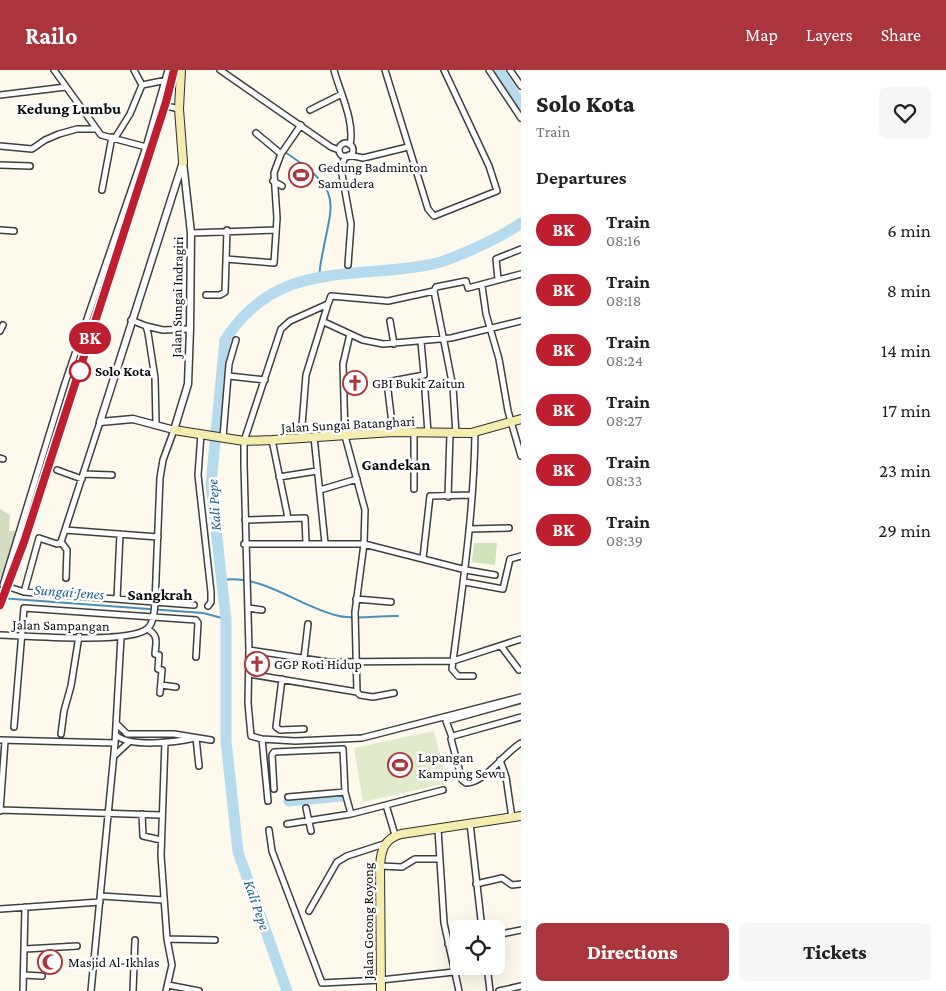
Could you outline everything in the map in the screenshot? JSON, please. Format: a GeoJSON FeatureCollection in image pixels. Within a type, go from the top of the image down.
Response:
{"type":"FeatureCollection","features":[{"type":"Feature","properties":{"kind":"main road"},"geometry":{"type":"LineString","coordinates":[[180,70],[179,109],[183,162]]}},
{"type":"Feature","properties":{"kind":"main road","name":"Jalan Sungai Batanghari"},"geometry":{"type":"LineString","coordinates":[[174,430],[244,441],[393,432],[453,434],[475,433],[521,418]]}},
{"type":"Feature","properties":{"kind":"main road"},"geometry":{"type":"LineString","coordinates":[[395,835],[521,816]]}},
{"type":"Feature","properties":{"kind":"main road","name":"Jalan Gotong Royong"},"geometry":{"type":"LineString","coordinates":[[381,991],[381,850],[384,844],[395,835]]}},
{"type":"Feature","properties":{"kind":"street"},"geometry":{"type":"LineString","coordinates":[[54,70],[101,135],[146,147]]}},
{"type":"Feature","properties":{"kind":"street"},"geometry":{"type":"LineString","coordinates":[[102,190],[114,138],[130,114],[142,86],[134,70]]}},
{"type":"Feature","properties":{"kind":"street"},"geometry":{"type":"LineString","coordinates":[[168,70],[167,80],[146,147],[65,383],[2,586],[24,592],[194,605]]}},
{"type":"Feature","properties":{"kind":"street"},"geometry":{"type":"LineString","coordinates":[[220,70],[347,156],[361,159],[408,147]]}},
{"type":"Feature","properties":{"kind":"street"},"geometry":{"type":"LineString","coordinates":[[334,70],[350,129],[352,151],[347,156],[341,169],[351,224],[348,266]]}},
{"type":"Feature","properties":{"kind":"street"},"geometry":{"type":"LineString","coordinates":[[385,70],[408,147],[432,216],[497,191],[489,166],[444,70]]}},
{"type":"Feature","properties":{"kind":"street"},"geometry":{"type":"LineString","coordinates":[[489,70],[521,118]]}},
{"type":"Feature","properties":{"kind":"street"},"geometry":{"type":"LineString","coordinates":[[510,70],[521,86]]}},
{"type":"Feature","properties":{"kind":"street"},"geometry":{"type":"LineString","coordinates":[[142,86],[167,80]]}},
{"type":"Feature","properties":{"kind":"street"},"geometry":{"type":"LineString","coordinates":[[0,95],[66,87]]}},
{"type":"Feature","properties":{"kind":"street"},"geometry":{"type":"LineString","coordinates":[[310,110],[340,94]]}},
{"type":"Feature","properties":{"kind":"street"},"geometry":{"type":"LineString","coordinates":[[167,106],[179,109]]}},
{"type":"Feature","properties":{"kind":"street"},"geometry":{"type":"LineString","coordinates":[[226,259],[273,264],[276,230],[274,173],[282,154],[301,125]]}},
{"type":"Feature","properties":{"kind":"street"},"geometry":{"type":"LineString","coordinates":[[0,146],[32,149],[45,140],[64,133],[96,129]]}},
{"type":"Feature","properties":{"kind":"street"},"geometry":{"type":"LineString","coordinates":[[256,133],[282,154]]}},
{"type":"Feature","properties":{"kind":"street"},"geometry":{"type":"LineString","coordinates":[[339,150],[343,144],[350,144]]}},
{"type":"Feature","properties":{"kind":"street"},"geometry":{"type":"LineString","coordinates":[[61,542],[183,162]]}},
{"type":"Feature","properties":{"kind":"street","name":"Jalan Sungai Indragiri"},"geometry":{"type":"LineString","coordinates":[[174,430],[188,384],[190,329],[191,233],[183,162]]}},
{"type":"Feature","properties":{"kind":"street"},"geometry":{"type":"LineString","coordinates":[[0,165],[30,166]]}},
{"type":"Feature","properties":{"kind":"street"},"geometry":{"type":"LineString","coordinates":[[273,181],[282,186]]}},
{"type":"Feature","properties":{"kind":"street"},"geometry":{"type":"LineString","coordinates":[[0,230],[14,232]]}},
{"type":"Feature","properties":{"kind":"street"},"geometry":{"type":"LineString","coordinates":[[191,233],[227,230],[276,230]]}},
{"type":"Feature","properties":{"kind":"street"},"geometry":{"type":"LineString","coordinates":[[206,295],[225,294],[227,230]]}},
{"type":"Feature","properties":{"kind":"street"},"geometry":{"type":"LineString","coordinates":[[498,279],[496,259],[521,249]]}},
{"type":"Feature","properties":{"kind":"street"},"geometry":{"type":"LineString","coordinates":[[301,438],[306,375],[331,296],[388,301],[434,291],[436,287],[466,281],[468,288],[482,286],[484,283],[521,274]]}},
{"type":"Feature","properties":{"kind":"street"},"geometry":{"type":"LineString","coordinates":[[482,286],[490,327],[503,374],[511,422],[521,456]]}},
{"type":"Feature","properties":{"kind":"street"},"geometry":{"type":"LineString","coordinates":[[434,291],[453,387],[453,434],[448,497]]}},
{"type":"Feature","properties":{"kind":"street"},"geometry":{"type":"LineString","coordinates":[[328,304],[284,326],[275,345],[244,441],[244,544],[248,608],[249,733],[254,737],[262,739],[294,741],[362,738],[521,699]]}},
{"type":"Feature","properties":{"kind":"street"},"geometry":{"type":"LineString","coordinates":[[131,320],[164,330],[190,329]]}},
{"type":"Feature","properties":{"kind":"street"},"geometry":{"type":"LineString","coordinates":[[390,321],[394,344]]}},
{"type":"Feature","properties":{"kind":"street"},"geometry":{"type":"LineString","coordinates":[[324,322],[370,343],[394,344],[444,339],[521,321]]}},
{"type":"Feature","properties":{"kind":"street"},"geometry":{"type":"LineString","coordinates":[[0,331],[3,325]]}},
{"type":"Feature","properties":{"kind":"street"},"geometry":{"type":"LineString","coordinates":[[146,326],[155,378],[156,424]]}},
{"type":"Feature","properties":{"kind":"street"},"geometry":{"type":"LineString","coordinates":[[350,334],[343,364],[345,436],[365,510],[364,544],[355,612],[357,692]]}},
{"type":"Feature","properties":{"kind":"street"},"geometry":{"type":"LineString","coordinates":[[221,437],[232,349],[236,340]]}},
{"type":"Feature","properties":{"kind":"street"},"geometry":{"type":"LineString","coordinates":[[393,432],[387,381],[424,375],[421,342]]}},
{"type":"Feature","properties":{"kind":"street"},"geometry":{"type":"LineString","coordinates":[[228,376],[265,380]]}},
{"type":"Feature","properties":{"kind":"street"},"geometry":{"type":"LineString","coordinates":[[425,391],[428,432]]}},
{"type":"Feature","properties":{"kind":"street"},"geometry":{"type":"LineString","coordinates":[[103,410],[113,420]]}},
{"type":"Feature","properties":{"kind":"street"},"geometry":{"type":"LineString","coordinates":[[100,422],[133,419],[174,430],[163,460],[160,478],[154,615],[147,629],[153,632],[156,638],[155,654],[159,655],[158,669],[162,670],[160,693]]}},
{"type":"Feature","properties":{"kind":"street"},"geometry":{"type":"LineString","coordinates":[[414,432],[414,489]]}},
{"type":"Feature","properties":{"kind":"street"},"geometry":{"type":"LineString","coordinates":[[473,676],[455,674],[452,669],[465,582],[475,433]]}},
{"type":"Feature","properties":{"kind":"street"},"geometry":{"type":"LineString","coordinates":[[203,434],[198,475],[211,592],[211,602],[208,606]]}},
{"type":"Feature","properties":{"kind":"street"},"geometry":{"type":"LineString","coordinates":[[314,437],[325,543]]}},
{"type":"Feature","properties":{"kind":"street"},"geometry":{"type":"LineString","coordinates":[[272,440],[288,518]]}},
{"type":"Feature","properties":{"kind":"street"},"geometry":{"type":"LineString","coordinates":[[56,470],[82,476],[112,475]]}},
{"type":"Feature","properties":{"kind":"street"},"geometry":{"type":"LineString","coordinates":[[279,477],[317,471]]}},
{"type":"Feature","properties":{"kind":"street"},"geometry":{"type":"LineString","coordinates":[[320,490],[357,479]]}},
{"type":"Feature","properties":{"kind":"street"},"geometry":{"type":"LineString","coordinates":[[423,558],[430,497],[472,495]]}},
{"type":"Feature","properties":{"kind":"street"},"geometry":{"type":"LineString","coordinates":[[244,520],[306,519],[306,542]]}},
{"type":"Feature","properties":{"kind":"street"},"geometry":{"type":"LineString","coordinates":[[469,529],[509,528]]}},
{"type":"Feature","properties":{"kind":"street"},"geometry":{"type":"LineString","coordinates":[[65,530],[158,537]]}},
{"type":"Feature","properties":{"kind":"street"},"geometry":{"type":"LineString","coordinates":[[117,599],[120,534]]}},
{"type":"Feature","properties":{"kind":"street"},"geometry":{"type":"LineString","coordinates":[[24,592],[38,538],[57,544],[61,542]]}},
{"type":"Feature","properties":{"kind":"street"},"geometry":{"type":"LineString","coordinates":[[61,542],[67,550],[66,578]]}},
{"type":"Feature","properties":{"kind":"street"},"geometry":{"type":"LineString","coordinates":[[244,544],[306,542],[364,544],[466,570],[495,575]]}},
{"type":"Feature","properties":{"kind":"street"},"geometry":{"type":"LineString","coordinates":[[465,582],[503,589],[510,560],[521,556]]}},
{"type":"Feature","properties":{"kind":"street"},"geometry":{"type":"LineString","coordinates":[[356,599],[391,602]]}},
{"type":"Feature","properties":{"kind":"street"},"geometry":{"type":"LineString","coordinates":[[14,727],[23,611],[26,607],[154,615],[198,621],[196,657]]}},
{"type":"Feature","properties":{"kind":"street"},"geometry":{"type":"LineString","coordinates":[[248,608],[262,610]]}},
{"type":"Feature","properties":{"kind":"street"},"geometry":{"type":"LineString","coordinates":[[304,658],[308,624]]}},
{"type":"Feature","properties":{"kind":"street","name":"Jalan Sampangan"},"geometry":{"type":"LineString","coordinates":[[0,635],[121,637],[147,629]]}},
{"type":"Feature","properties":{"kind":"street"},"geometry":{"type":"LineString","coordinates":[[61,734],[64,711],[72,686],[79,636]]}},
{"type":"Feature","properties":{"kind":"street"},"geometry":{"type":"LineString","coordinates":[[91,991],[116,735],[121,637]]}},
{"type":"Feature","properties":{"kind":"street"},"geometry":{"type":"LineString","coordinates":[[249,650],[304,658],[357,662],[453,661],[521,639]]}},
{"type":"Feature","properties":{"kind":"street"},"geometry":{"type":"LineString","coordinates":[[502,646],[518,670]]}},
{"type":"Feature","properties":{"kind":"street"},"geometry":{"type":"LineString","coordinates":[[249,674],[357,692],[360,695],[373,697],[394,693]]}},
{"type":"Feature","properties":{"kind":"street"},"geometry":{"type":"LineString","coordinates":[[282,679],[276,727],[280,730],[304,729]]}},
{"type":"Feature","properties":{"kind":"street"},"geometry":{"type":"LineString","coordinates":[[161,685],[176,687]]}},
{"type":"Feature","properties":{"kind":"street"},"geometry":{"type":"LineString","coordinates":[[521,699],[446,721],[452,737],[462,780],[466,783],[478,780],[521,743]]}},
{"type":"Feature","properties":{"kind":"street"},"geometry":{"type":"LineString","coordinates":[[452,737],[521,717]]}},
{"type":"Feature","properties":{"kind":"street"},"geometry":{"type":"LineString","coordinates":[[116,722],[120,729],[127,734],[174,734],[211,740]]}},
{"type":"Feature","properties":{"kind":"street"},"geometry":{"type":"LineString","coordinates":[[116,735],[128,743],[165,742],[196,738]]}},
{"type":"Feature","properties":{"kind":"street"},"geometry":{"type":"LineString","coordinates":[[196,738],[199,766]]}},
{"type":"Feature","properties":{"kind":"street"},"geometry":{"type":"LineString","coordinates":[[262,739],[268,801]]}},
{"type":"Feature","properties":{"kind":"street"},"geometry":{"type":"LineString","coordinates":[[115,743],[3,740],[0,810],[161,815]]}},
{"type":"Feature","properties":{"kind":"street"},"geometry":{"type":"LineString","coordinates":[[165,742],[161,840],[163,900],[172,965],[166,991]]}},
{"type":"Feature","properties":{"kind":"street"},"geometry":{"type":"LineString","coordinates":[[114,757],[128,743]]}},
{"type":"Feature","properties":{"kind":"street"},"geometry":{"type":"LineString","coordinates":[[274,789],[272,755],[274,752],[343,750],[345,792],[351,814]]}},
{"type":"Feature","properties":{"kind":"street"},"geometry":{"type":"LineString","coordinates":[[500,760],[506,777],[512,818]]}},
{"type":"Feature","properties":{"kind":"street"},"geometry":{"type":"LineString","coordinates":[[288,824],[351,814],[443,790]]}},
{"type":"Feature","properties":{"kind":"street"},"geometry":{"type":"LineString","coordinates":[[288,797],[345,792]]}},
{"type":"Feature","properties":{"kind":"street"},"geometry":{"type":"LineString","coordinates":[[386,805],[395,835]]}},
{"type":"Feature","properties":{"kind":"street"},"geometry":{"type":"LineString","coordinates":[[306,808],[311,832]]}},
{"type":"Feature","properties":{"kind":"street"},"geometry":{"type":"LineString","coordinates":[[142,814],[143,836],[161,840]]}},
{"type":"Feature","properties":{"kind":"street"},"geometry":{"type":"LineString","coordinates":[[470,823],[481,920]]}},
{"type":"Feature","properties":{"kind":"street"},"geometry":{"type":"LineString","coordinates":[[438,829],[444,922],[450,953]]}},
{"type":"Feature","properties":{"kind":"street"},"geometry":{"type":"LineString","coordinates":[[269,830],[272,851],[321,982],[381,980],[450,972]]}},
{"type":"Feature","properties":{"kind":"street"},"geometry":{"type":"LineString","coordinates":[[309,911],[337,862],[360,851],[384,844]]}},
{"type":"Feature","properties":{"kind":"street"},"geometry":{"type":"LineString","coordinates":[[380,866],[402,867],[415,859],[440,859]]}},
{"type":"Feature","properties":{"kind":"street"},"geometry":{"type":"LineString","coordinates":[[476,884],[502,878],[512,884],[521,884]]}},
{"type":"Feature","properties":{"kind":"street"},"geometry":{"type":"LineString","coordinates":[[0,909],[100,899],[163,900]]}},
{"type":"Feature","properties":{"kind":"street"},"geometry":{"type":"LineString","coordinates":[[23,991],[26,907]]}},
{"type":"Feature","properties":{"kind":"street"},"geometry":{"type":"LineString","coordinates":[[505,933],[521,930]]}},
{"type":"Feature","properties":{"kind":"street"},"geometry":{"type":"LineString","coordinates":[[167,939],[215,940]]}},
{"type":"Feature","properties":{"kind":"street"},"geometry":{"type":"LineString","coordinates":[[133,991],[135,940]]}},
{"type":"Feature","properties":{"kind":"street"},"geometry":{"type":"LineString","coordinates":[[25,949],[77,946]]}},
{"type":"Feature","properties":{"kind":"street"},"geometry":{"type":"LineString","coordinates":[[24,975],[42,976]]}},
{"type":"Feature","properties":{"kind":"street"},"geometry":{"type":"LineString","coordinates":[[455,975],[459,991]]}},
{"type":"Feature","properties":{"kind":"street"},"geometry":{"type":"LineString","coordinates":[[488,975],[490,991]]}},
{"type":"Feature","properties":{"kind":"street"},"geometry":{"type":"LineString","coordinates":[[168,985],[199,991]]}},
{"type":"Feature","properties":{"kind":"street"},"geometry":{"type":"LineString","coordinates":[[499,991],[521,986]]}},
{"type":"Feature","properties":{"kind":"green space"},"geometry":{"type":"Polygon","coordinates":[[[0,509],[10,515],[9,531],[17,531],[2,578],[0,578],[0,509]]]}},
{"type":"Feature","properties":{"kind":"green space"},"geometry":{"type":"Polygon","coordinates":[[[474,543],[497,543],[495,565],[472,562],[474,543]]]}},
{"type":"Feature","properties":{"kind":"green space","name":"Lapangan Kampung Sewu"},"geometry":{"type":"Polygon","coordinates":[[[434,731],[447,783],[363,802],[354,748],[434,731]]]}},
{"type":"Feature","properties":{"kind":"waterway","name":"Kali Pepe"},"geometry":{"type":"LineString","coordinates":[[498,70],[521,104]]}},
{"type":"Feature","properties":{"kind":"waterway"},"geometry":{"type":"LineString","coordinates":[[285,152],[319,179],[327,190],[330,201],[330,213],[320,268]]}},
{"type":"Feature","properties":{"kind":"waterway","name":"Kali Pepe"},"geometry":{"type":"LineString","coordinates":[[287,991],[238,852],[226,741],[226,619],[211,484],[225,340],[245,314],[267,297],[291,285],[316,278],[342,274],[438,263],[476,248],[521,223]]}},
{"type":"Feature","properties":{"kind":"waterway","name":"Kali Pepe"},"geometry":{"type":"LineString","coordinates":[[309,278],[319,276],[320,269]]}},
{"type":"Feature","properties":{"kind":"waterway"},"geometry":{"type":"LineString","coordinates":[[222,580],[237,579],[267,586],[324,612],[339,616],[354,618],[398,616]]}},
{"type":"Feature","properties":{"kind":"waterway","name":"Sungai Jenes"},"geometry":{"type":"LineString","coordinates":[[0,598],[203,613],[226,619]]}},
{"type":"Feature","properties":{"kind":"waterway"},"geometry":{"type":"LineString","coordinates":[[289,801],[342,796]]}},
{"type":"Feature","properties":{"kind":"railway"},"geometry":{"type":"LineString","coordinates":[[0,605],[19,559],[166,102],[174,70]]}},
{"type":"Feature","properties":{"kind":"train","name":"BK"},"geometry":{"type":"LineString","coordinates":[[0,605],[8,590],[24,542],[166,102],[174,70]]}},
{"type":"Feature","properties":{"kind":"place","name":"Gedung Badminton Samudera"},"geometry":{"type":"Point","coordinates":[301,175]}},
{"type":"Feature","properties":{"kind":"place","name":"Solo Kota"},"geometry":{"type":"Point","coordinates":[80,371]}},
{"type":"Feature","properties":{"kind":"place","name":"GBI Bukit Zaitun"},"geometry":{"type":"Point","coordinates":[355,383]}},
{"type":"Feature","properties":{"kind":"place","name":"GGP Roti Hidup"},"geometry":{"type":"Point","coordinates":[257,664]}},
{"type":"Feature","properties":{"kind":"place","name":"Lapangan Kampung Sewu"},"geometry":{"type":"Point","coordinates":[400,765]}},
{"type":"Feature","properties":{"kind":"place","name":"Masjid Al-Ikhlas"},"geometry":{"type":"Point","coordinates":[50,962]}},
{"type":"Feature","properties":{"kind":"district","name":"Kedung Lumbu"},"geometry":{"type":"Point","coordinates":[69,108]}},
{"type":"Feature","properties":{"kind":"district","name":"Gandekan"},"geometry":{"type":"Point","coordinates":[396,464]}},
{"type":"Feature","properties":{"kind":"district","name":"Sangkrah"},"geometry":{"type":"Point","coordinates":[160,594]}}]}
